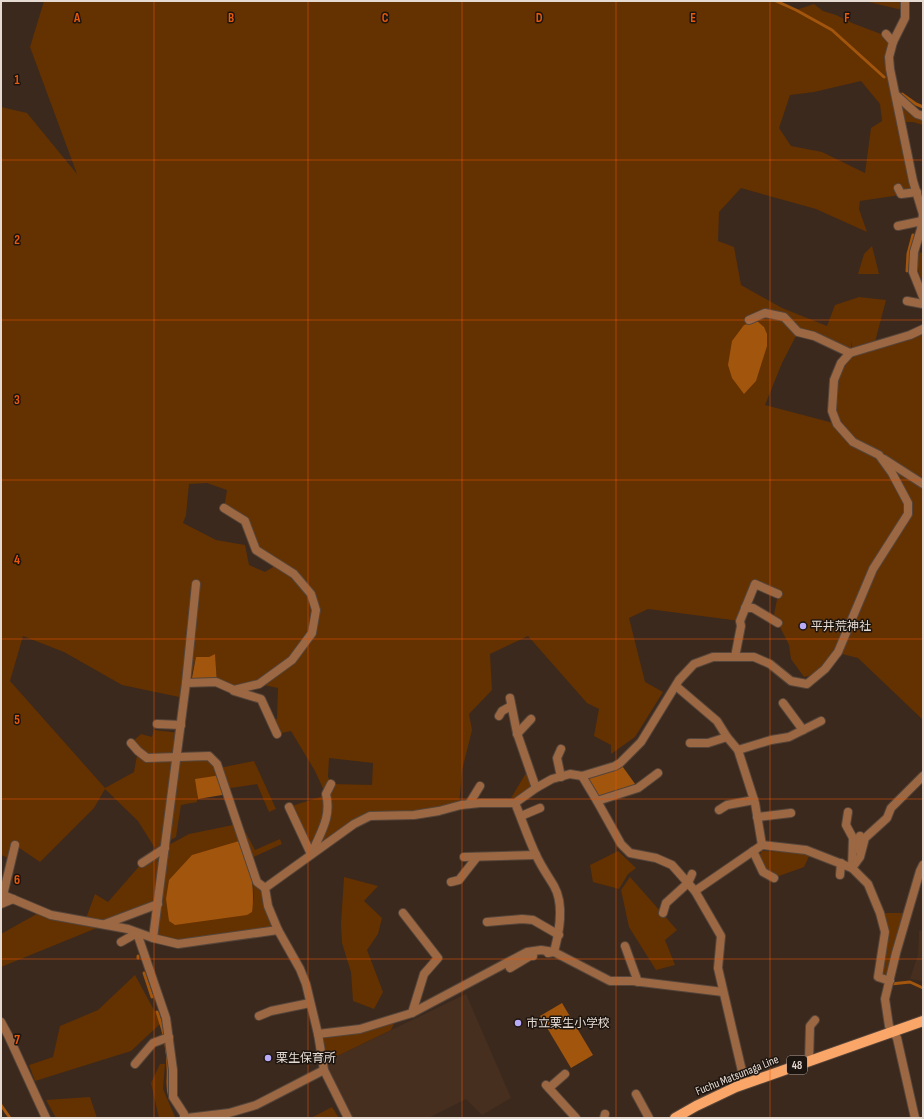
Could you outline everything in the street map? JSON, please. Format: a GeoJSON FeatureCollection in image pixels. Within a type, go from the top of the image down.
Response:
{"type":"FeatureCollection","features":[{"type":"Feature","properties":{"kind":"main road","name":"Fuchu Matsunaga Line"},"geometry":{"type":"LineString","coordinates":[[675,1118],[736,1087],[923,1021]]}},
{"type":"Feature","properties":{"kind":"street"},"geometry":{"type":"LineString","coordinates":[[905,1],[906,18],[893,42],[889,57],[890,69],[897,96],[910,169],[920,197],[923,214],[914,252],[913,272],[923,296]]}},
{"type":"Feature","properties":{"kind":"street"},"geometry":{"type":"LineString","coordinates":[[886,34],[893,42]]}},
{"type":"Feature","properties":{"kind":"street"},"geometry":{"type":"LineString","coordinates":[[897,96],[917,114],[923,116]]}},
{"type":"Feature","properties":{"kind":"street"},"geometry":{"type":"LineString","coordinates":[[898,188],[901,194],[920,197]]}},
{"type":"Feature","properties":{"kind":"street"},"geometry":{"type":"LineString","coordinates":[[898,226],[922,221]]}},
{"type":"Feature","properties":{"kind":"street"},"geometry":{"type":"LineString","coordinates":[[907,301],[923,304]]}},
{"type":"Feature","properties":{"kind":"street"},"geometry":{"type":"LineString","coordinates":[[749,320],[765,313],[784,317],[798,332],[814,336],[850,353]]}},
{"type":"Feature","properties":{"kind":"street"},"geometry":{"type":"LineString","coordinates":[[922,332],[850,353],[841,363],[834,380],[832,411],[837,424],[852,441],[879,455],[923,484]]}},
{"type":"Feature","properties":{"kind":"street"},"geometry":{"type":"LineString","coordinates":[[265,888],[354,824],[370,816],[414,815],[480,803],[515,803],[536,788],[552,780],[570,774],[582,776],[620,764],[641,742],[679,680],[694,664],[713,657],[754,657],[770,664],[791,681],[806,684],[825,669],[838,652],[873,569],[908,514],[908,503],[892,473],[879,455]]}},
{"type":"Feature","properties":{"kind":"street"},"geometry":{"type":"LineString","coordinates":[[224,508],[245,521],[256,550],[294,574],[311,594],[316,610],[312,633],[292,660],[259,684],[234,690]]}},
{"type":"Feature","properties":{"kind":"street"},"geometry":{"type":"LineString","coordinates":[[153,938],[181,725],[196,584]]}},
{"type":"Feature","properties":{"kind":"street"},"geometry":{"type":"LineString","coordinates":[[735,657],[740,621],[755,584],[778,594]]}},
{"type":"Feature","properties":{"kind":"street"},"geometry":{"type":"LineString","coordinates":[[745,608],[754,608],[778,623]]}},
{"type":"Feature","properties":{"kind":"street"},"geometry":{"type":"LineString","coordinates":[[186,683],[216,682],[234,690],[262,699],[277,734]]}},
{"type":"Feature","properties":{"kind":"street"},"geometry":{"type":"LineString","coordinates":[[676,686],[717,721],[727,737],[738,750],[754,800],[762,845]]}},
{"type":"Feature","properties":{"kind":"street"},"geometry":{"type":"LineString","coordinates":[[499,716],[510,702],[517,734],[536,788]]}},
{"type":"Feature","properties":{"kind":"street"},"geometry":{"type":"LineString","coordinates":[[783,703],[803,730]]}},
{"type":"Feature","properties":{"kind":"street"},"geometry":{"type":"LineString","coordinates":[[517,734],[531,719]]}},
{"type":"Feature","properties":{"kind":"street"},"geometry":{"type":"LineString","coordinates":[[738,750],[771,740],[789,737],[821,721]]}},
{"type":"Feature","properties":{"kind":"street"},"geometry":{"type":"LineString","coordinates":[[157,724],[181,725]]}},
{"type":"Feature","properties":{"kind":"street"},"geometry":{"type":"LineString","coordinates":[[690,743],[708,743],[727,737]]}},
{"type":"Feature","properties":{"kind":"street"},"geometry":{"type":"LineString","coordinates":[[131,743],[147,758],[209,756],[217,764],[257,882],[265,888],[268,906],[278,930],[300,969],[306,986],[318,1034],[324,1070],[348,1118]]}},
{"type":"Feature","properties":{"kind":"street"},"geometry":{"type":"LineString","coordinates":[[561,749],[557,758],[561,777]]}},
{"type":"Feature","properties":{"kind":"street"},"geometry":{"type":"LineString","coordinates":[[598,801],[638,788],[658,773]]}},
{"type":"Feature","properties":{"kind":"street"},"geometry":{"type":"LineString","coordinates":[[582,776],[622,844],[630,853],[656,858],[672,865],[695,891],[721,936],[718,968],[745,1084]]}},
{"type":"Feature","properties":{"kind":"street"},"geometry":{"type":"LineString","coordinates":[[852,868],[860,857],[865,838],[887,818],[891,808],[923,776]]}},
{"type":"Feature","properties":{"kind":"street"},"geometry":{"type":"LineString","coordinates":[[311,854],[327,817],[328,801],[326,794],[332,784]]}},
{"type":"Feature","properties":{"kind":"street"},"geometry":{"type":"LineString","coordinates":[[469,804],[480,786]]}},
{"type":"Feature","properties":{"kind":"street"},"geometry":{"type":"LineString","coordinates":[[719,810],[727,805],[754,800]]}},
{"type":"Feature","properties":{"kind":"street"},"geometry":{"type":"LineString","coordinates":[[515,803],[536,855],[555,887],[559,898],[559,935],[554,952]]}},
{"type":"Feature","properties":{"kind":"street"},"geometry":{"type":"LineString","coordinates":[[289,806],[311,854]]}},
{"type":"Feature","properties":{"kind":"street"},"geometry":{"type":"LineString","coordinates":[[520,816],[540,808]]}},
{"type":"Feature","properties":{"kind":"street"},"geometry":{"type":"LineString","coordinates":[[848,812],[846,825],[853,838],[852,868]]}},
{"type":"Feature","properties":{"kind":"street"},"geometry":{"type":"LineString","coordinates":[[757,817],[791,813]]}},
{"type":"Feature","properties":{"kind":"street"},"geometry":{"type":"LineString","coordinates":[[852,868],[858,851],[860,836]]}},
{"type":"Feature","properties":{"kind":"street"},"geometry":{"type":"LineString","coordinates":[[15,845],[2,894],[51,915],[128,929],[153,938],[179,944],[278,930]]}},
{"type":"Feature","properties":{"kind":"street"},"geometry":{"type":"LineString","coordinates":[[695,891],[762,845],[806,850],[852,868],[868,884],[880,913],[885,932],[878,977],[890,981]]}},
{"type":"Feature","properties":{"kind":"street"},"geometry":{"type":"LineString","coordinates":[[142,863],[165,848]]}},
{"type":"Feature","properties":{"kind":"street"},"geometry":{"type":"LineString","coordinates":[[753,851],[763,872],[774,878]]}},
{"type":"Feature","properties":{"kind":"street"},"geometry":{"type":"LineString","coordinates":[[464,857],[536,855]]}},
{"type":"Feature","properties":{"kind":"street"},"geometry":{"type":"LineString","coordinates":[[451,882],[459,880],[477,857]]}},
{"type":"Feature","properties":{"kind":"street"},"geometry":{"type":"LineString","coordinates":[[840,874],[841,863]]}},
{"type":"Feature","properties":{"kind":"street"},"geometry":{"type":"LineString","coordinates":[[915,1118],[897,1038],[889,1026],[886,1000],[903,928],[923,865]]}},
{"type":"Feature","properties":{"kind":"street"},"geometry":{"type":"LineString","coordinates":[[663,913],[666,903],[688,883],[692,874]]}},
{"type":"Feature","properties":{"kind":"street"},"geometry":{"type":"LineString","coordinates":[[1,904],[13,899]]}},
{"type":"Feature","properties":{"kind":"street"},"geometry":{"type":"LineString","coordinates":[[104,925],[158,904]]}},
{"type":"Feature","properties":{"kind":"street"},"geometry":{"type":"LineString","coordinates":[[403,912],[438,958],[424,974],[412,1012]]}},
{"type":"Feature","properties":{"kind":"street"},"geometry":{"type":"LineString","coordinates":[[487,922],[522,919],[533,920],[559,935]]}},
{"type":"Feature","properties":{"kind":"street"},"geometry":{"type":"LineString","coordinates":[[121,942],[138,933]]}},
{"type":"Feature","properties":{"kind":"street"},"geometry":{"type":"LineString","coordinates":[[138,933],[166,1018],[174,1070],[173,1097],[186,1118],[229,1113],[256,1105],[324,1070]]}},
{"type":"Feature","properties":{"kind":"street"},"geometry":{"type":"LineString","coordinates":[[625,946],[638,982]]}},
{"type":"Feature","properties":{"kind":"street"},"geometry":{"type":"LineString","coordinates":[[318,1034],[360,1029],[412,1012],[527,952],[542,950],[554,952],[610,981],[638,982],[723,992]]}},
{"type":"Feature","properties":{"kind":"street"},"geometry":{"type":"LineString","coordinates":[[510,968],[530,956],[554,952]]}},
{"type":"Feature","properties":{"kind":"street"},"geometry":{"type":"LineString","coordinates":[[259,1016],[271,1011],[310,1003]]}},
{"type":"Feature","properties":{"kind":"street"},"geometry":{"type":"LineString","coordinates":[[809,1061],[810,1026],[815,1020]]}},
{"type":"Feature","properties":{"kind":"street"},"geometry":{"type":"LineString","coordinates":[[1,1022],[46,1118]]}},
{"type":"Feature","properties":{"kind":"street"},"geometry":{"type":"LineString","coordinates":[[135,1064],[153,1044],[168,1037]]}},
{"type":"Feature","properties":{"kind":"street"},"geometry":{"type":"LineString","coordinates":[[566,1074],[547,1086],[576,1118]]}},
{"type":"Feature","properties":{"kind":"street"},"geometry":{"type":"LineString","coordinates":[[636,1094],[649,1118]]}},
{"type":"Feature","properties":{"kind":"shaded area"},"geometry":{"type":"Polygon","coordinates":[[[44,1],[776,1],[796,10],[814,4],[823,11],[881,34],[890,43],[887,56],[913,193],[860,201],[859,209],[867,232],[816,209],[741,188],[719,212],[718,241],[734,247],[741,285],[782,308],[827,326],[835,305],[859,297],[886,300],[875,342],[852,348],[852,341],[850,353],[919,332],[923,334],[923,720],[858,658],[838,653],[812,675],[804,677],[791,659],[789,645],[774,615],[778,594],[755,584],[740,621],[648,609],[629,618],[645,682],[663,692],[635,737],[611,754],[611,745],[594,736],[599,709],[587,703],[528,636],[490,654],[492,690],[469,714],[472,730],[462,770],[459,806],[368,817],[311,854],[289,807],[326,795],[315,771],[291,731],[277,734],[271,721],[277,719],[278,688],[259,684],[234,690],[217,683],[215,654],[210,657],[196,657],[192,674],[187,675],[184,698],[122,685],[64,652],[23,636],[10,681],[105,788],[134,772],[138,750],[131,743],[141,734],[152,737],[154,730],[180,733],[177,756],[209,756],[219,768],[254,761],[276,809],[269,812],[257,784],[197,793],[197,802],[181,805],[176,837],[166,843],[165,847],[189,834],[238,824],[254,902],[253,884],[257,882],[265,888],[278,930],[178,944],[153,938],[158,905],[104,925],[1,967],[1,934],[42,911],[85,921],[95,894],[108,902],[142,863],[158,853],[138,821],[105,789],[94,808],[40,862],[15,845],[11,859],[1,855],[1,107],[27,113],[77,174],[30,47],[44,1]],[[861,81],[814,92],[790,95],[779,128],[791,146],[822,152],[865,173],[871,128],[882,121],[880,104],[861,81]],[[798,332],[782,363],[765,405],[837,424],[834,380],[849,353],[798,332]],[[207,483],[189,484],[186,515],[183,523],[216,540],[245,545],[249,565],[265,572],[278,564],[256,550],[245,521],[224,508],[227,490],[207,483]],[[329,758],[328,777],[332,784],[372,785],[373,763],[329,758]]]}},
{"type":"Feature","properties":{"kind":"shaded area"},"geometry":{"type":"Polygon","coordinates":[[[865,1],[902,1],[902,10],[865,1]]]}},
{"type":"Feature","properties":{"kind":"shaded area"},"geometry":{"type":"Polygon","coordinates":[[[901,104],[923,119],[923,125],[913,122],[905,122],[901,104]]]}},
{"type":"Feature","properties":{"kind":"shaded area"},"geometry":{"type":"Polygon","coordinates":[[[872,246],[879,274],[858,274],[864,254],[872,246]]]}},
{"type":"Feature","properties":{"kind":"shaded area"},"geometry":{"type":"Polygon","coordinates":[[[918,252],[923,253],[923,284],[917,264],[918,252]]]}},
{"type":"Feature","properties":{"kind":"shaded area"},"geometry":{"type":"Polygon","coordinates":[[[757,321],[764,327],[767,334],[767,346],[756,381],[744,394],[732,378],[728,365],[732,341],[744,325],[757,321]]]}},
{"type":"Feature","properties":{"kind":"shaded area"},"geometry":{"type":"Polygon","coordinates":[[[215,654],[217,683],[191,683],[196,657],[209,657],[215,654]]]}},
{"type":"Feature","properties":{"kind":"shaded area"},"geometry":{"type":"Polygon","coordinates":[[[620,763],[638,788],[597,801],[582,776],[620,763]]]}},
{"type":"Feature","properties":{"kind":"shaded area"},"geometry":{"type":"Polygon","coordinates":[[[529,768],[536,788],[508,803],[529,768]]]}},
{"type":"Feature","properties":{"kind":"shaded area"},"geometry":{"type":"Polygon","coordinates":[[[221,775],[228,794],[198,799],[195,779],[221,775]]]}},
{"type":"Feature","properties":{"kind":"shaded area"},"geometry":{"type":"Polygon","coordinates":[[[246,833],[255,850],[280,839],[282,844],[249,859],[242,836],[246,833]]]}},
{"type":"Feature","properties":{"kind":"shaded area"},"geometry":{"type":"Polygon","coordinates":[[[239,841],[247,857],[251,875],[253,895],[252,912],[247,915],[175,925],[169,921],[166,899],[169,880],[192,855],[239,841]]]}},
{"type":"Feature","properties":{"kind":"shaded area"},"geometry":{"type":"Polygon","coordinates":[[[618,851],[636,868],[628,874],[619,889],[593,882],[590,865],[618,851]]]}},
{"type":"Feature","properties":{"kind":"shaded area"},"geometry":{"type":"Polygon","coordinates":[[[762,851],[811,852],[804,867],[779,876],[766,871],[759,856],[762,851]]]}},
{"type":"Feature","properties":{"kind":"shaded area"},"geometry":{"type":"Polygon","coordinates":[[[344,877],[378,886],[364,901],[382,918],[378,934],[367,950],[383,992],[374,1009],[353,1001],[351,972],[342,943],[341,924],[344,877]]]}},
{"type":"Feature","properties":{"kind":"shaded area"},"geometry":{"type":"Polygon","coordinates":[[[630,877],[677,930],[665,940],[675,965],[656,970],[629,927],[621,890],[630,877]]]}},
{"type":"Feature","properties":{"kind":"shaded area"},"geometry":{"type":"Polygon","coordinates":[[[880,913],[908,913],[890,981],[878,977],[885,933],[880,913]]]}},
{"type":"Feature","properties":{"kind":"shaded area"},"geometry":{"type":"Polygon","coordinates":[[[923,930],[923,981],[910,979],[918,955],[919,931],[923,930]]]}},
{"type":"Feature","properties":{"kind":"shaded area"},"geometry":{"type":"Polygon","coordinates":[[[135,975],[161,1023],[131,1051],[35,1081],[29,1065],[53,1057],[60,1026],[98,1010],[135,975]]]}},
{"type":"Feature","properties":{"kind":"shaded area"},"geometry":{"type":"Polygon","coordinates":[[[466,994],[511,1098],[482,1115],[466,1099],[428,1118],[348,1118],[323,1063],[466,994]]]}},
{"type":"Feature","properties":{"kind":"shaded area"},"geometry":{"type":"Polygon","coordinates":[[[562,1003],[593,1055],[571,1068],[540,1016],[562,1003]]]}},
{"type":"Feature","properties":{"kind":"shaded area"},"geometry":{"type":"Polygon","coordinates":[[[397,1017],[391,1030],[323,1063],[318,1034],[397,1017]]]}},
{"type":"Feature","properties":{"kind":"shaded area"},"geometry":{"type":"Polygon","coordinates":[[[160,1064],[165,1064],[163,1089],[175,1117],[159,1118],[151,1083],[160,1064]]]}},
{"type":"Feature","properties":{"kind":"shaded area"},"geometry":{"type":"Polygon","coordinates":[[[90,1097],[97,1118],[56,1118],[46,1100],[90,1097]]]}},
{"type":"Feature","properties":{"kind":"shaded area"},"geometry":{"type":"Polygon","coordinates":[[[332,1107],[339,1118],[311,1118],[332,1107]]]}},
{"type":"Feature","properties":{"kind":"waterway"},"geometry":{"type":"LineString","coordinates":[[776,1],[796,10],[832,30],[884,77]]}},
{"type":"Feature","properties":{"kind":"waterway"},"geometry":{"type":"LineString","coordinates":[[902,94],[923,107]]}},
{"type":"Feature","properties":{"kind":"waterway"},"geometry":{"type":"LineString","coordinates":[[907,271],[908,254],[913,235]]}},
{"type":"Feature","properties":{"kind":"waterway"},"geometry":{"type":"LineString","coordinates":[[144,973],[152,997]]}},
{"type":"Feature","properties":{"kind":"waterway"},"geometry":{"type":"LineString","coordinates":[[891,984],[910,982],[923,988]]}},
{"type":"Feature","properties":{"kind":"waterway"},"geometry":{"type":"LineString","coordinates":[[157,1012],[166,1046],[168,1060],[168,1090],[170,1098]]}},
{"type":"Feature","properties":{"kind":"waterway"},"geometry":{"type":"LineString","coordinates":[[1,1105],[10,1118]]}},
{"type":"Feature","properties":{"kind":"place","name":"平井荒神社"},"geometry":{"type":"Point","coordinates":[803,626]}},
{"type":"Feature","properties":{"kind":"place","name":"市立栗生小学校"},"geometry":{"type":"Point","coordinates":[518,1023]}},
{"type":"Feature","properties":{"kind":"place","name":"栗生保育所"},"geometry":{"type":"Point","coordinates":[268,1058]}}]}
